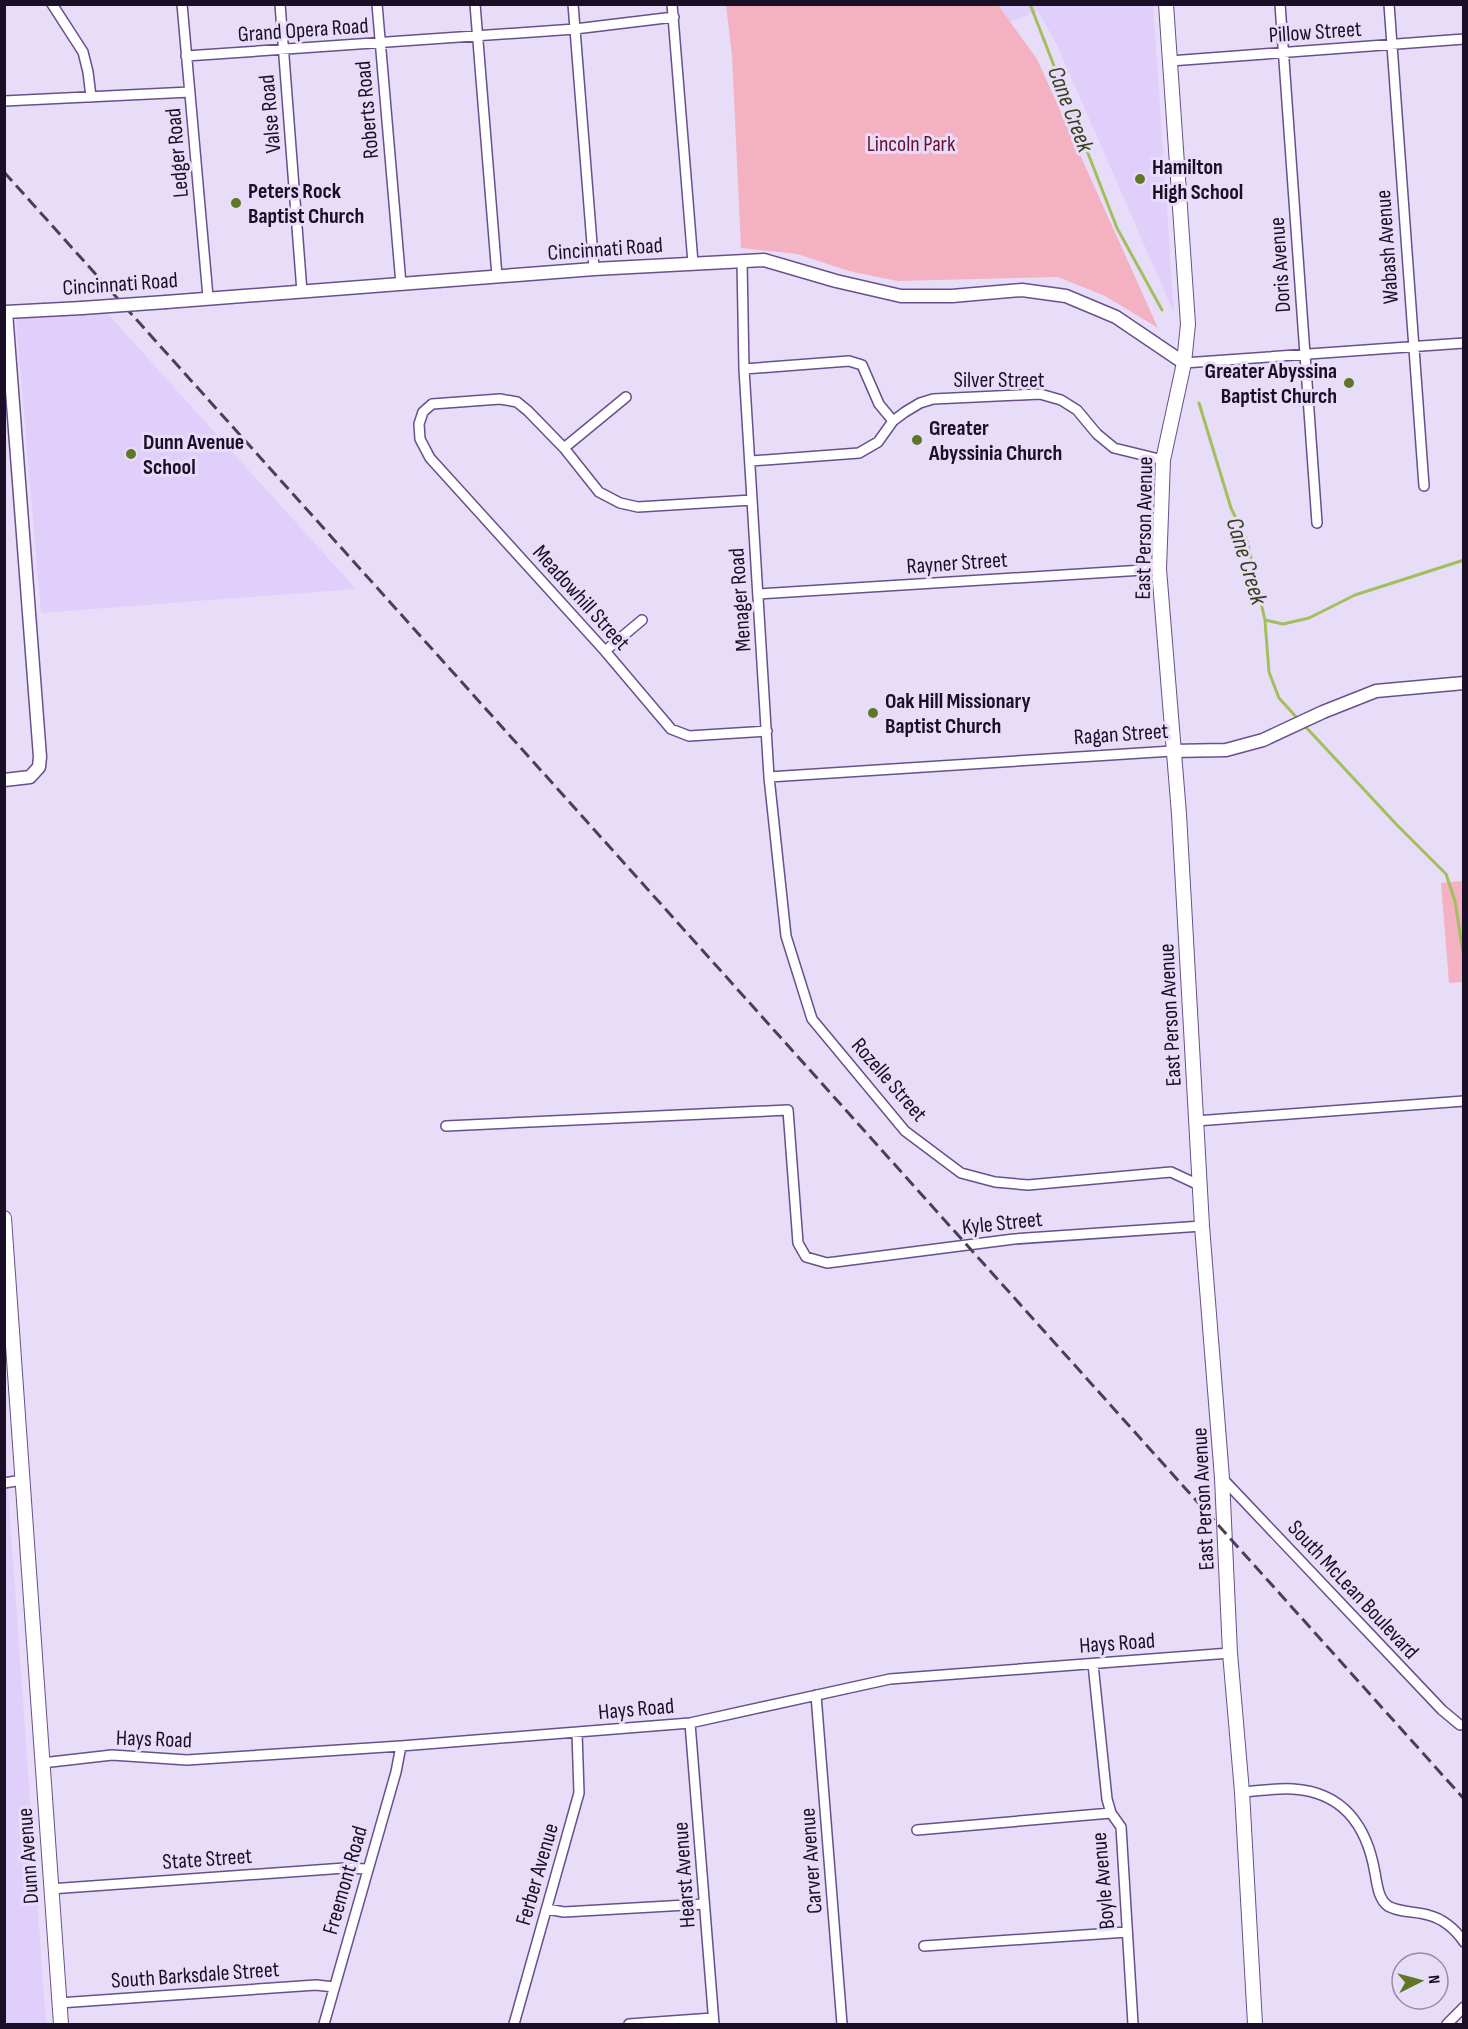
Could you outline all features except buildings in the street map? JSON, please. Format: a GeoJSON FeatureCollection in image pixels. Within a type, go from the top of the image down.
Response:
{"type":"FeatureCollection","features":[{"type":"Feature","properties":{"kind":"main road","name":"East Person Avenue"},"geometry":{"type":"LineString","coordinates":[[1166,4],[1188,324],[1184,363],[1163,460],[1160,569],[1172,751],[1179,814],[1202,1226],[1222,1478],[1230,1653],[1242,1792],[1255,2025]]}},
{"type":"Feature","properties":{"kind":"main road","name":"Dunn Avenue"},"geometry":{"type":"LineString","coordinates":[[4,1218],[61,2025]]}},
{"type":"Feature","properties":{"kind":"street"},"geometry":{"type":"LineString","coordinates":[[52,4],[83,52],[91,97]]}},
{"type":"Feature","properties":{"kind":"street","name":"Ledger Road"},"geometry":{"type":"LineString","coordinates":[[182,4],[208,297]]}},
{"type":"Feature","properties":{"kind":"street","name":"Valse Road"},"geometry":{"type":"LineString","coordinates":[[280,4],[302,292]]}},
{"type":"Feature","properties":{"kind":"street","name":"Roberts Road"},"geometry":{"type":"LineString","coordinates":[[377,4],[401,284]]}},
{"type":"Feature","properties":{"kind":"street"},"geometry":{"type":"LineString","coordinates":[[475,4],[497,276]]}},
{"type":"Feature","properties":{"kind":"street"},"geometry":{"type":"LineString","coordinates":[[573,4],[594,269]]}},
{"type":"Feature","properties":{"kind":"street"},"geometry":{"type":"LineString","coordinates":[[672,4],[693,263]]}},
{"type":"Feature","properties":{"kind":"street","name":"Doris Avenue"},"geometry":{"type":"LineString","coordinates":[[1280,4],[1317,523]]}},
{"type":"Feature","properties":{"kind":"street","name":"Wabash Avenue"},"geometry":{"type":"LineString","coordinates":[[1389,4],[1424,486]]}},
{"type":"Feature","properties":{"kind":"street","name":"Grand Opera Road"},"geometry":{"type":"LineString","coordinates":[[186,56],[575,29],[674,17]]}},
{"type":"Feature","properties":{"kind":"street","name":"Pillow Street"},"geometry":{"type":"LineString","coordinates":[[1170,61],[1464,39]]}},
{"type":"Feature","properties":{"kind":"street"},"geometry":{"type":"LineString","coordinates":[[4,101],[190,92]]}},
{"type":"Feature","properties":{"kind":"street","name":"Cincinnati Road"},"geometry":{"type":"LineString","coordinates":[[5,308],[82,308],[594,269],[764,260],[854,286],[901,296],[952,296],[1022,290],[1066,296],[1116,317],[1184,363]]}},
{"type":"Feature","properties":{"kind":"street","name":"Menager Road"},"geometry":{"type":"LineString","coordinates":[[742,261],[744,369],[758,594],[770,777],[786,936]]}},
{"type":"Feature","properties":{"kind":"street"},"geometry":{"type":"LineString","coordinates":[[4,780],[30,777],[39,767],[40,757],[8,382],[5,308]]}},
{"type":"Feature","properties":{"kind":"street"},"geometry":{"type":"LineString","coordinates":[[1184,363],[1464,343]]}},
{"type":"Feature","properties":{"kind":"street"},"geometry":{"type":"LineString","coordinates":[[744,369],[849,361],[862,365],[879,404],[893,421]]}},
{"type":"Feature","properties":{"kind":"street","name":"Silver Street"},"geometry":{"type":"LineString","coordinates":[[751,461],[860,453],[878,442],[893,421],[920,403],[933,399],[1040,394],[1061,400],[1077,410],[1097,434],[1114,448],[1163,460]]}},
{"type":"Feature","properties":{"kind":"street"},"geometry":{"type":"LineString","coordinates":[[626,397],[564,448],[599,492],[620,503],[638,507],[752,500]]}},
{"type":"Feature","properties":{"kind":"street","name":"Meadowhill Street"},"geometry":{"type":"LineString","coordinates":[[564,448],[517,402],[500,399],[432,404],[423,412],[418,424],[420,439],[430,458],[605,651],[671,729],[689,736],[767,730]]}},
{"type":"Feature","properties":{"kind":"street","name":"Rayner Street"},"geometry":{"type":"LineString","coordinates":[[758,594],[1160,569]]}},
{"type":"Feature","properties":{"kind":"street"},"geometry":{"type":"LineString","coordinates":[[605,651],[642,620]]}},
{"type":"Feature","properties":{"kind":"street","name":"Ragan Street"},"geometry":{"type":"LineString","coordinates":[[770,777],[1172,751],[1226,750],[1263,740],[1376,691],[1464,683]]}},
{"type":"Feature","properties":{"kind":"street","name":"Rozelle Street"},"geometry":{"type":"LineString","coordinates":[[786,936],[812,1019],[905,1131],[961,1173],[995,1182],[1028,1185],[1171,1172],[1201,1186]]}},
{"type":"Feature","properties":{"kind":"street"},"geometry":{"type":"LineString","coordinates":[[1196,1121],[1464,1101]]}},
{"type":"Feature","properties":{"kind":"street","name":"Kyle Street"},"geometry":{"type":"LineString","coordinates":[[446,1126],[788,1110],[798,1243],[806,1257],[827,1263],[1014,1239],[1202,1226]]}},
{"type":"Feature","properties":{"kind":"street","name":"South McLean Boulevard"},"geometry":{"type":"LineString","coordinates":[[1222,1478],[1442,1710],[1460,1725]]}},
{"type":"Feature","properties":{"kind":"street"},"geometry":{"type":"LineString","coordinates":[[4,1483],[22,1480]]}},
{"type":"Feature","properties":{"kind":"street","name":"Hays Road"},"geometry":{"type":"LineString","coordinates":[[42,1763],[112,1755],[187,1760],[690,1723],[890,1679],[1230,1653]]}},
{"type":"Feature","properties":{"kind":"street","name":"Boyle Avenue"},"geometry":{"type":"LineString","coordinates":[[1093,1664],[1107,1799],[1120,1827],[1133,2025]]}},
{"type":"Feature","properties":{"kind":"street","name":"Carver Avenue"},"geometry":{"type":"LineString","coordinates":[[816,1695],[842,2025]]}},
{"type":"Feature","properties":{"kind":"street","name":"Hearst Avenue"},"geometry":{"type":"LineString","coordinates":[[690,1723],[713,2021]]}},
{"type":"Feature","properties":{"kind":"street","name":"Ferber Avenue"},"geometry":{"type":"LineString","coordinates":[[514,2025],[579,1793],[577,1732]]}},
{"type":"Feature","properties":{"kind":"street","name":"Freemont Road"},"geometry":{"type":"LineString","coordinates":[[324,2025],[396,1772],[401,1746]]}},
{"type":"Feature","properties":{"kind":"street"},"geometry":{"type":"LineString","coordinates":[[1242,1792],[1293,1789],[1323,1795],[1350,1813],[1367,1840],[1379,1893],[1387,1905],[1405,1912],[1430,1915],[1454,1928],[1464,1942]]}},
{"type":"Feature","properties":{"kind":"street"},"geometry":{"type":"LineString","coordinates":[[917,1830],[1112,1813]]}},
{"type":"Feature","properties":{"kind":"street","name":"State Street"},"geometry":{"type":"LineString","coordinates":[[50,1889],[345,1868],[368,1869]]}},
{"type":"Feature","properties":{"kind":"street"},"geometry":{"type":"LineString","coordinates":[[547,1909],[564,1912],[704,1904]]}},
{"type":"Feature","properties":{"kind":"street"},"geometry":{"type":"LineString","coordinates":[[924,1946],[1126,1932]]}},
{"type":"Feature","properties":{"kind":"street","name":"South Barksdale Street"},"geometry":{"type":"LineString","coordinates":[[59,2003],[316,1985],[334,1987]]}},
{"type":"Feature","properties":{"kind":"street"},"geometry":{"type":"LineString","coordinates":[[1447,2025],[1464,2007]]}},
{"type":"Feature","properties":{"kind":"street"},"geometry":{"type":"LineString","coordinates":[[629,2025],[713,2021]]}},
{"type":"Feature","properties":{"kind":"shaded area","name":"Hamilton High School"},"geometry":{"type":"Polygon","coordinates":[[[998,5],[1153,5],[1174,313],[1057,45],[1038,11],[1009,22],[998,5]]]}},
{"type":"Feature","properties":{"kind":"shaded area","name":"Dunn Avenue School"},"geometry":{"type":"Polygon","coordinates":[[[107,313],[356,589],[41,613],[16,319],[107,313]]]}},
{"type":"Feature","properties":{"kind":"shaded area"},"geometry":{"type":"Polygon","coordinates":[[[5,1448],[46,2024],[5,2024],[5,1448]]]}},
{"type":"Feature","properties":{"kind":"green space","name":"Lincoln Park"},"geometry":{"type":"Polygon","coordinates":[[[726,5],[998,5],[1037,59],[1158,328],[1105,296],[1058,277],[897,281],[849,271],[797,254],[741,248],[732,56],[726,5]]]}},
{"type":"Feature","properties":{"kind":"green space"},"geometry":{"type":"Polygon","coordinates":[[[1463,881],[1463,982],[1449,983],[1441,883],[1463,881]]]}},
{"type":"Feature","properties":{"kind":"waterway","name":"Cane Creek"},"geometry":{"type":"LineString","coordinates":[[1030,4],[1117,228],[1162,310]]}},
{"type":"Feature","properties":{"kind":"waterway","name":"Cane Creek"},"geometry":{"type":"LineString","coordinates":[[1199,403],[1231,508],[1247,541],[1265,620],[1283,624],[1309,618],[1355,595],[1464,560]]}},
{"type":"Feature","properties":{"kind":"waterway"},"geometry":{"type":"LineString","coordinates":[[1265,621],[1269,672],[1279,698],[1298,719]]}},
{"type":"Feature","properties":{"kind":"waterway"},"geometry":{"type":"LineString","coordinates":[[1303,724],[1446,874],[1455,901],[1464,959]]}},
{"type":"Feature","properties":{"kind":"railway"},"geometry":{"type":"LineString","coordinates":[[4,172],[1464,1799]]}},
{"type":"Feature","properties":{"kind":"place","name":"Hamilton High School"},"geometry":{"type":"Point","coordinates":[1140,179]}},
{"type":"Feature","properties":{"kind":"place","name":"Peters Rock Baptist Church"},"geometry":{"type":"Point","coordinates":[236,203]}},
{"type":"Feature","properties":{"kind":"place","name":"Greater Abyssina Baptist Church"},"geometry":{"type":"Point","coordinates":[1349,383]}},
{"type":"Feature","properties":{"kind":"place","name":"Greater Abyssinia Church"},"geometry":{"type":"Point","coordinates":[917,440]}},
{"type":"Feature","properties":{"kind":"place","name":"Dunn Avenue School"},"geometry":{"type":"Point","coordinates":[131,454]}},
{"type":"Feature","properties":{"kind":"place","name":"Oak Hill Missionary Baptist Church"},"geometry":{"type":"Point","coordinates":[873,713]}}]}
